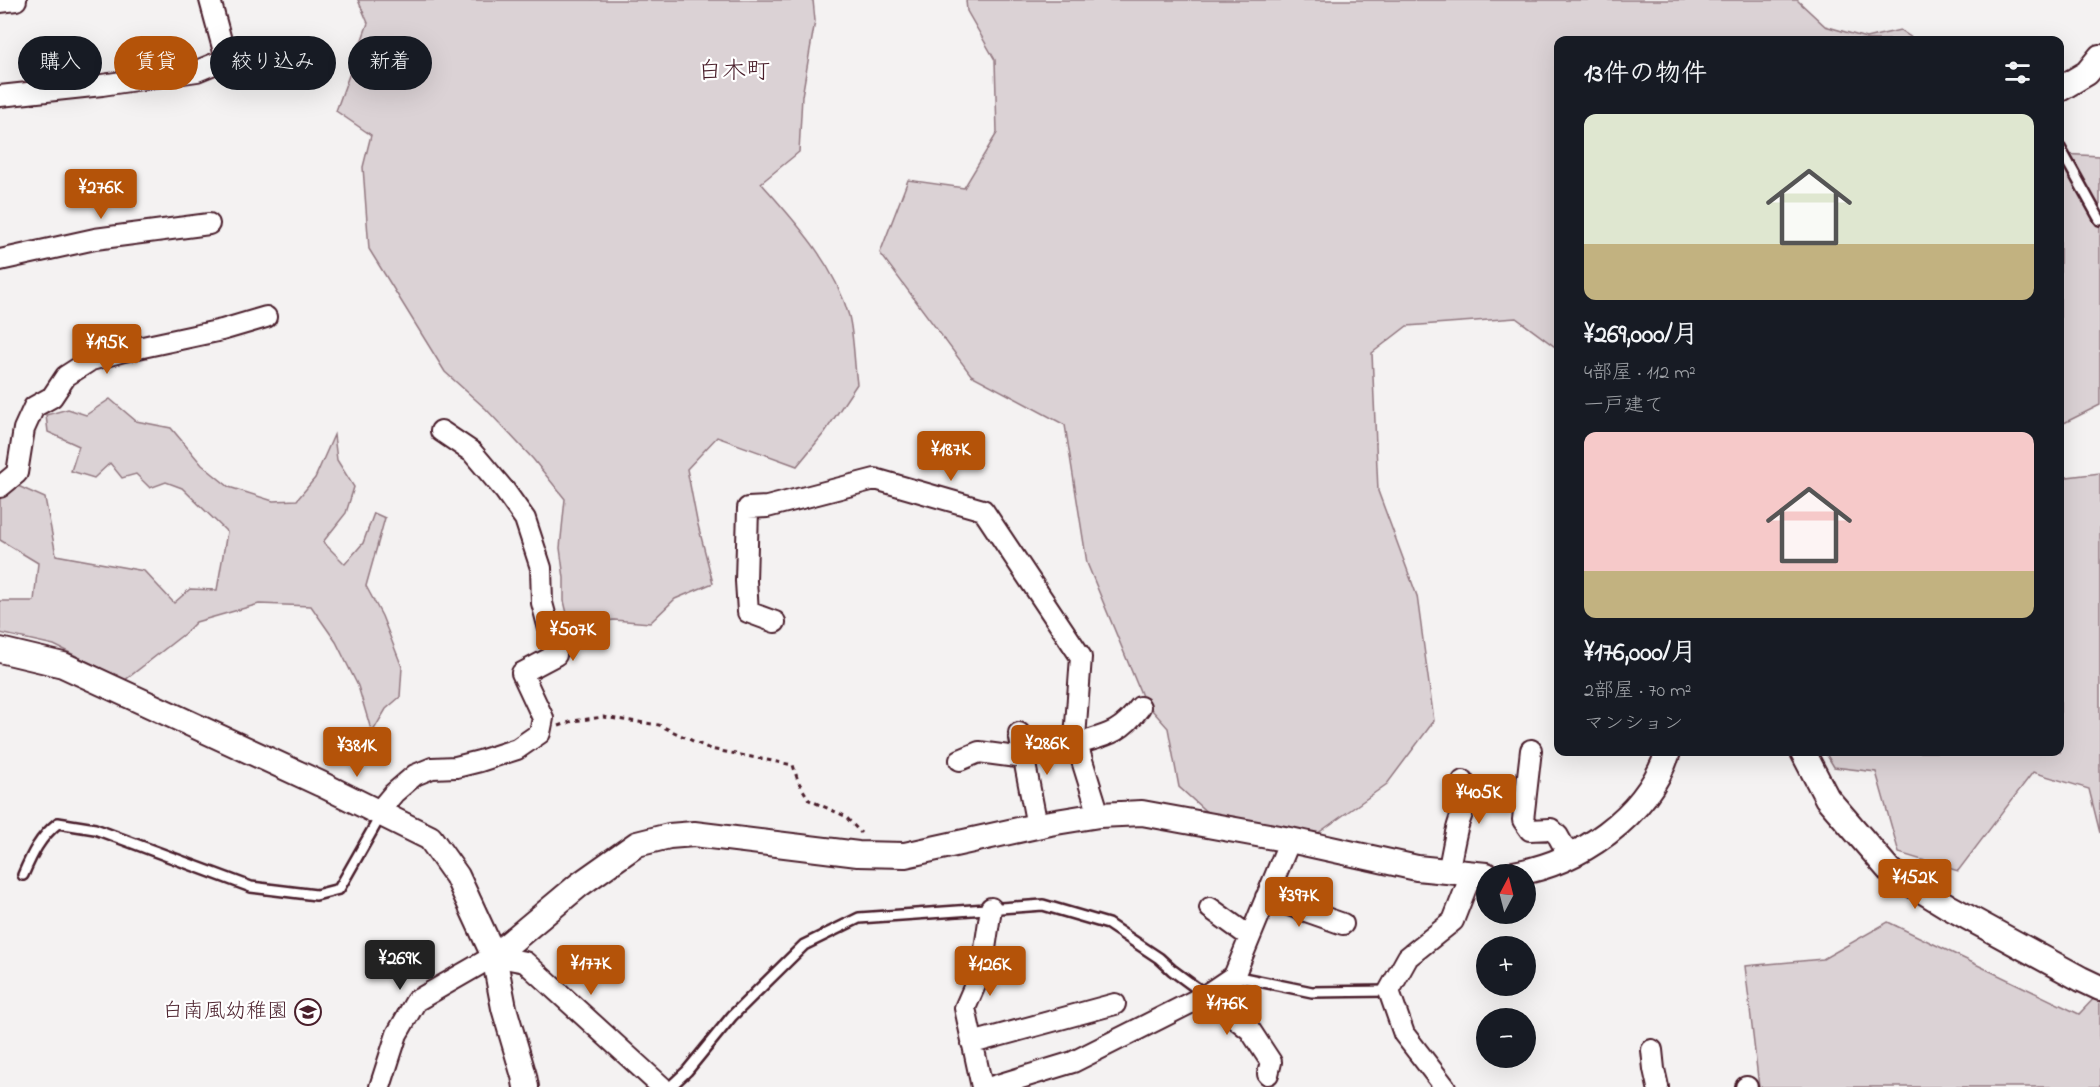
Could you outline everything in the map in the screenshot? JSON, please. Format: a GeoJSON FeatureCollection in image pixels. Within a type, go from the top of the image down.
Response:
{"type":"FeatureCollection","features":[{"type":"Feature","properties":{"kind":"street"},"geometry":{"type":"LineString","coordinates":[[0,2],[16,0]]}},
{"type":"Feature","properties":{"kind":"street"},"geometry":{"type":"LineString","coordinates":[[0,96],[102,85],[197,71],[226,59],[210,0]]}},
{"type":"Feature","properties":{"kind":"street"},"geometry":{"type":"LineString","coordinates":[[2064,87],[2087,73],[2100,57]]}},
{"type":"Feature","properties":{"kind":"street"},"geometry":{"type":"LineString","coordinates":[[0,260],[95,239],[209,224]]}},
{"type":"Feature","properties":{"kind":"street"},"geometry":{"type":"LineString","coordinates":[[0,487],[17,473],[24,429],[34,407],[52,397],[66,376],[91,360],[222,330],[266,317]]}},
{"type":"Feature","properties":{"kind":"street"},"geometry":{"type":"LineString","coordinates":[[380,813],[394,793],[415,775],[432,768],[464,765],[518,749],[540,733],[543,718],[522,673],[556,655],[542,603],[541,568],[525,519],[505,490],[472,452],[441,431]]}},
{"type":"Feature","properties":{"kind":"street"},"geometry":{"type":"LineString","coordinates":[[775,622],[748,612],[746,580],[748,508],[767,507],[875,479],[983,510],[1081,657],[1075,738],[1098,815]]}},
{"type":"Feature","properties":{"kind":"street"},"geometry":{"type":"LineString","coordinates":[[0,650],[63,665],[321,784],[430,838],[457,876],[494,956],[504,1008],[525,1076],[526,1087]]}},
{"type":"Feature","properties":{"kind":"street"},"geometry":{"type":"LineString","coordinates":[[1077,744],[1116,732],[1130,721],[1140,707]]}},
{"type":"Feature","properties":{"kind":"street"},"geometry":{"type":"LineString","coordinates":[[1019,734],[1037,826]]}},
{"type":"Feature","properties":{"kind":"street"},"geometry":{"type":"LineString","coordinates":[[1531,750],[1523,820],[1530,830],[1551,829],[1558,836],[1569,856]]}},
{"type":"Feature","properties":{"kind":"street"},"geometry":{"type":"LineString","coordinates":[[960,760],[979,752],[1024,758]]}},
{"type":"Feature","properties":{"kind":"street"},"geometry":{"type":"LineString","coordinates":[[1536,869],[1569,856],[1604,837],[1634,809],[1666,756]]}},
{"type":"Feature","properties":{"kind":"street"},"geometry":{"type":"LineString","coordinates":[[1805,756],[1827,798],[1890,871],[1949,907],[2100,988]]}},
{"type":"Feature","properties":{"kind":"street"},"geometry":{"type":"LineString","coordinates":[[1445,1087],[1404,1034],[1389,991],[1408,957],[1453,921],[1469,874],[1456,830],[1465,810],[1467,792],[1463,781]]}},
{"type":"Feature","properties":{"kind":"street"},"geometry":{"type":"LineString","coordinates":[[380,1087],[397,1034],[416,1001],[494,956],[579,885],[637,844],[669,836],[694,834],[862,854],[905,855],[1098,815],[1142,813],[1290,840],[1417,868],[1469,874]]}},
{"type":"Feature","properties":{"kind":"street"},"geometry":{"type":"LineString","coordinates":[[991,1087],[1072,1062],[1206,995],[1234,976],[1290,840]]}},
{"type":"Feature","properties":{"kind":"street"},"geometry":{"type":"LineString","coordinates":[[1266,897],[1343,924]]}},
{"type":"Feature","properties":{"kind":"street"},"geometry":{"type":"LineString","coordinates":[[982,1087],[965,1008],[982,969],[991,908]]}},
{"type":"Feature","properties":{"kind":"street"},"geometry":{"type":"LineString","coordinates":[[1210,908],[1250,937]]}},
{"type":"Feature","properties":{"kind":"street"},"geometry":{"type":"LineString","coordinates":[[494,956],[525,962],[662,1087]]}},
{"type":"Feature","properties":{"kind":"street"},"geometry":{"type":"LineString","coordinates":[[1206,995],[1250,1030],[1271,1062],[1268,1074]]}},
{"type":"Feature","properties":{"kind":"street"},"geometry":{"type":"LineString","coordinates":[[972,1043],[1042,1026],[1115,1004]]}},
{"type":"Feature","properties":{"kind":"street"},"geometry":{"type":"LineString","coordinates":[[1652,1050],[1659,1087]]}},
{"type":"Feature","properties":{"kind":"lane"},"geometry":{"type":"LineString","coordinates":[[2064,155],[2100,220]]}},
{"type":"Feature","properties":{"kind":"lane"},"geometry":{"type":"LineString","coordinates":[[23,875],[45,834],[58,823],[95,829],[251,887],[316,895],[339,889],[380,813]]}},
{"type":"Feature","properties":{"kind":"lane"},"geometry":{"type":"LineString","coordinates":[[670,1087],[687,1071],[732,1016],[804,945],[859,918],[1043,905],[1108,924],[1159,958],[1206,995]]}},
{"type":"Feature","properties":{"kind":"lane"},"geometry":{"type":"LineString","coordinates":[[1234,976],[1312,992],[1389,991]]}},
{"type":"Feature","properties":{"kind":"path"},"geometry":{"type":"LineString","coordinates":[[540,733],[573,721],[603,717],[659,725],[710,749],[793,765],[798,781],[809,801],[845,816],[860,833],[863,840],[862,854]]}},
{"type":"Feature","properties":{"kind":"shaded area"},"geometry":{"type":"Polygon","coordinates":[[[358,0],[813,0],[815,21],[802,96],[799,152],[761,183],[813,245],[834,278],[849,316],[857,384],[825,432],[797,466],[717,437],[687,469],[697,521],[713,583],[675,599],[650,623],[614,620],[570,626],[564,601],[560,548],[565,499],[533,459],[486,409],[445,372],[369,249],[363,167],[371,135],[336,111],[348,78],[348,90],[432,90],[432,36],[363,36],[368,23],[358,0]]]}},
{"type":"Feature","properties":{"kind":"shaded area"},"geometry":{"type":"Polygon","coordinates":[[[966,0],[1797,0],[1825,26],[1859,36],[1554,36],[1554,346],[1516,318],[1407,326],[1372,353],[1378,491],[1417,596],[1434,721],[1387,784],[1314,836],[1211,816],[1179,787],[1168,728],[1144,701],[1087,563],[1065,425],[971,375],[880,253],[908,180],[964,188],[997,133],[995,60],[967,11],[966,0]]]}},
{"type":"Feature","properties":{"kind":"shaded area"},"geometry":{"type":"Polygon","coordinates":[[[1900,30],[1909,36],[1874,36],[1900,30]]]}},
{"type":"Feature","properties":{"kind":"shaded area"},"geometry":{"type":"Polygon","coordinates":[[[2064,154],[2100,156],[2100,405],[2064,423],[2064,154]]]}},
{"type":"Feature","properties":{"kind":"shaded area"},"geometry":{"type":"Polygon","coordinates":[[[110,399],[136,421],[171,428],[202,465],[229,487],[273,501],[297,500],[315,478],[334,435],[337,460],[354,487],[346,513],[323,542],[345,564],[363,543],[374,513],[385,518],[366,586],[382,616],[402,667],[400,697],[386,709],[372,733],[358,686],[336,642],[311,606],[259,604],[196,622],[125,680],[54,645],[0,633],[0,601],[34,601],[38,563],[0,540],[0,478],[45,498],[56,555],[144,571],[174,603],[190,589],[217,590],[227,532],[182,488],[166,482],[150,488],[136,474],[122,478],[110,463],[94,478],[71,471],[79,446],[48,432],[46,415],[68,409],[86,415],[110,399]]]}},
{"type":"Feature","properties":{"kind":"shaded area"},"geometry":{"type":"Polygon","coordinates":[[[2100,473],[2100,833],[2089,789],[2033,772],[1958,871],[1899,853],[1876,772],[1834,767],[1827,756],[2064,756],[2064,480],[2067,477],[2100,473]]]}},
{"type":"Feature","properties":{"kind":"shaded area"},"geometry":{"type":"Polygon","coordinates":[[[1888,922],[2079,1014],[2100,992],[2100,1087],[1759,1087],[1745,966],[1823,959],[1888,922]]]}},
{"type":"Feature","properties":{"kind":"place","name":"白南風幼稚園"},"geometry":{"type":"Point","coordinates":[308,1012]}},
{"type":"Feature","properties":{"kind":"district","name":"白木町"},"geometry":{"type":"Point","coordinates":[734,72]}}]}
